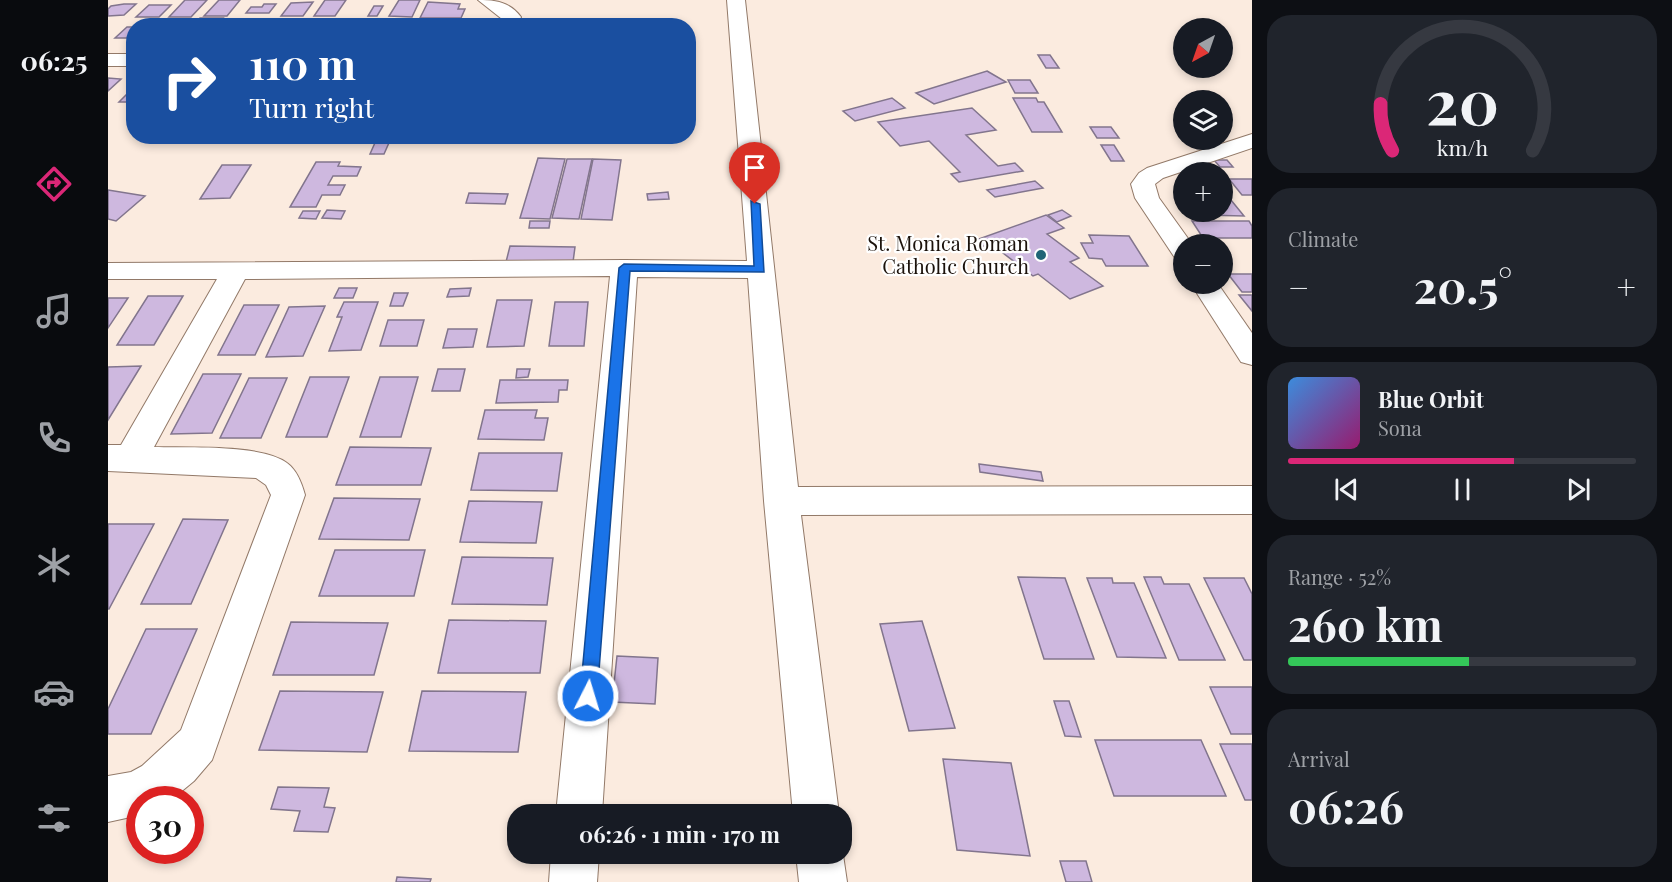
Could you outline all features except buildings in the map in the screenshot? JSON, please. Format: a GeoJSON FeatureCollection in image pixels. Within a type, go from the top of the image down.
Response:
{"type":"FeatureCollection","features":[{"type":"Feature","properties":{"kind":"street"},"geometry":{"type":"LineString","coordinates":[[487,0],[512,18]]}},
{"type":"Feature","properties":{"kind":"street"},"geometry":{"type":"LineString","coordinates":[[736,0],[782,501],[815,804]]}},
{"type":"Feature","properties":{"kind":"street"},"geometry":{"type":"LineString","coordinates":[[108,60],[126,60]]}},
{"type":"Feature","properties":{"kind":"street"},"geometry":{"type":"LineString","coordinates":[[1173,236],[1147,198],[1143,184],[1146,178],[1252,141]]}},
{"type":"Feature","properties":{"kind":"street"},"geometry":{"type":"LineString","coordinates":[[108,271],[624,268],[760,270]]}},
{"type":"Feature","properties":{"kind":"street"},"geometry":{"type":"LineString","coordinates":[[580,804],[624,268]]}},
{"type":"Feature","properties":{"kind":"street"},"geometry":{"type":"LineString","coordinates":[[108,799],[122,799],[154,785],[178,767],[197,745],[288,495],[285,480],[272,470],[260,465],[120,458],[236,270]]}},
{"type":"Feature","properties":{"kind":"street"},"geometry":{"type":"LineString","coordinates":[[1211,294],[1252,355]]}},
{"type":"Feature","properties":{"kind":"street"},"geometry":{"type":"LineString","coordinates":[[782,501],[1249,505]]}},
{"type":"Feature","properties":{"kind":"street"},"geometry":{"type":"LineString","coordinates":[[573,882],[574,864]]}},
{"type":"Feature","properties":{"kind":"street"},"geometry":{"type":"LineString","coordinates":[[821,864],[823,882]]}},
{"type":"Feature","properties":{"kind":"place","name":"St. Monica Roman Catholic Church"},"geometry":{"type":"Point","coordinates":[1041,255]}},
{"type":"Feature","properties":{"kind":"route"},"geometry":{"type":"LineString","coordinates":[[588,696],[624,268],[760,270],[755,204]]}}]}
